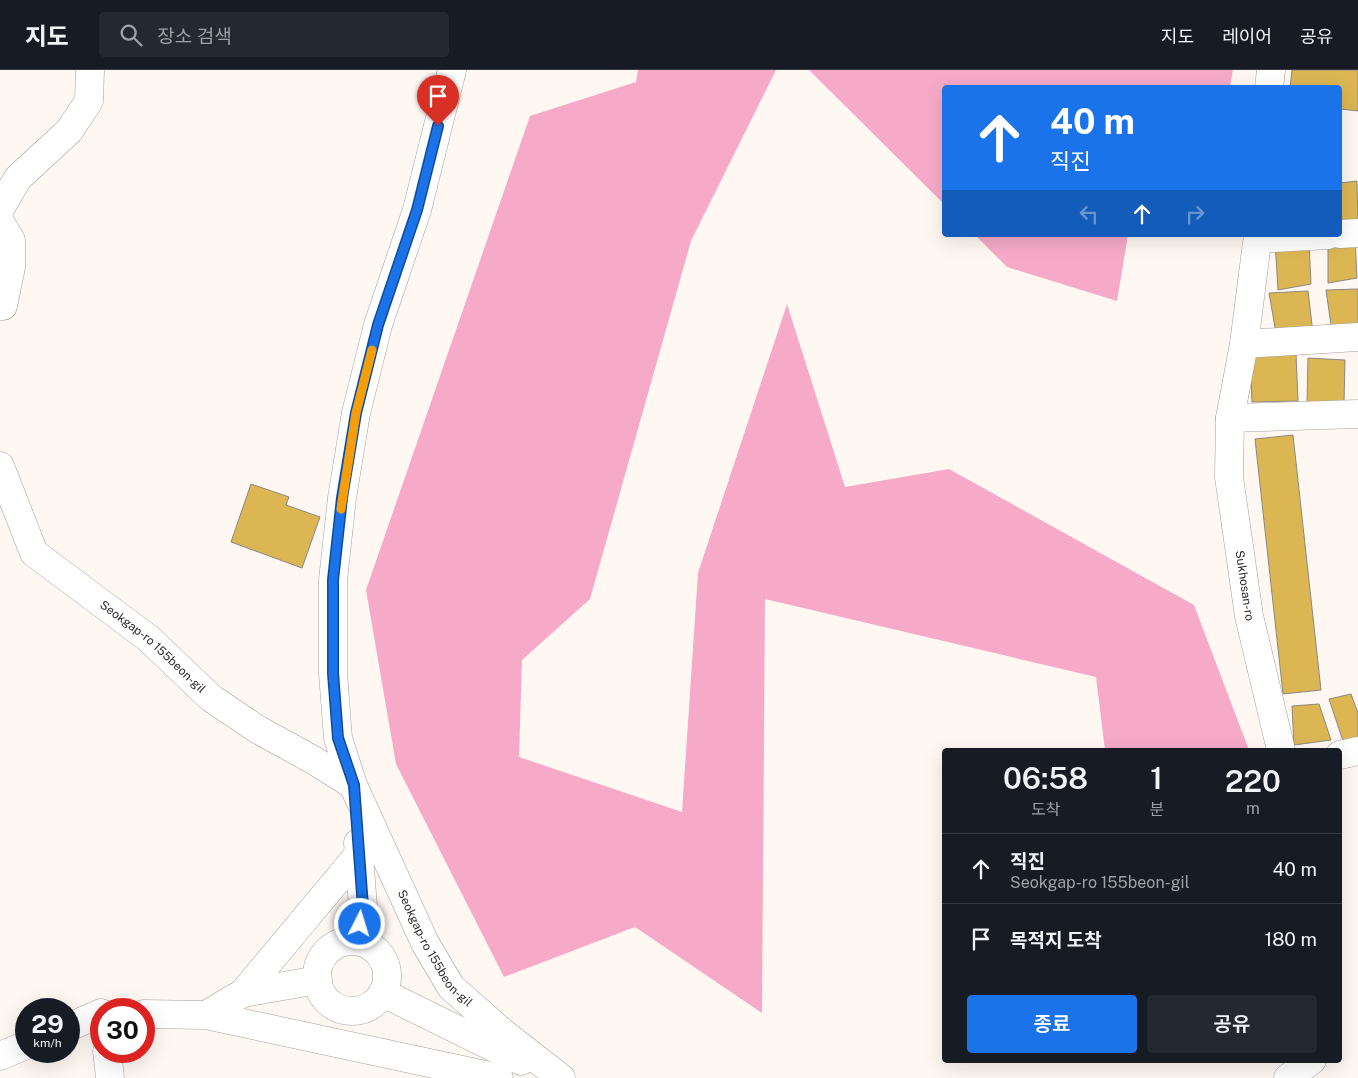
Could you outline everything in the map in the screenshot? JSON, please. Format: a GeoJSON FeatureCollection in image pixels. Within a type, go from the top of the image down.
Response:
{"type":"FeatureCollection","features":[{"type":"Feature","properties":{"kind":"street"},"geometry":{"type":"LineString","coordinates":[[0,209],[18,178],[69,131],[88,101],[90,70]]}},
{"type":"Feature","properties":{"kind":"street","name":"Seokgap-ro 155beon-gil"},"geometry":{"type":"LineString","coordinates":[[452,70],[417,210],[378,325],[356,413],[342,498],[333,580],[333,673],[338,738],[354,785],[425,943],[451,986],[502,1032],[561,1078]]}},
{"type":"Feature","properties":{"kind":"street"},"geometry":{"type":"LineString","coordinates":[[1269,85],[1271,70]]}},
{"type":"Feature","properties":{"kind":"street"},"geometry":{"type":"LineString","coordinates":[[0,222],[12,240],[11,267],[3,306],[0,306]]}},
{"type":"Feature","properties":{"kind":"street"},"geometry":{"type":"LineString","coordinates":[[1342,234],[1358,233]]}},
{"type":"Feature","properties":{"kind":"street","name":"Sukhosan-ro"},"geometry":{"type":"LineString","coordinates":[[1258,237],[1244,344],[1230,418],[1230,477],[1249,616],[1282,748]]}},
{"type":"Feature","properties":{"kind":"street"},"geometry":{"type":"LineString","coordinates":[[1244,344],[1358,337]]}},
{"type":"Feature","properties":{"kind":"street"},"geometry":{"type":"LineString","coordinates":[[1230,418],[1358,414]]}},
{"type":"Feature","properties":{"kind":"street","name":"Seokgap-ro 155beon-gil"},"geometry":{"type":"LineString","coordinates":[[0,466],[34,553],[148,638],[211,698],[257,729],[354,785]]}},
{"type":"Feature","properties":{"kind":"street"},"geometry":{"type":"LineString","coordinates":[[1342,755],[1358,751]]}},
{"type":"Feature","properties":{"kind":"street"},"geometry":{"type":"LineString","coordinates":[[354,785],[363,907],[358,941]]}},
{"type":"Feature","properties":{"kind":"street"},"geometry":{"type":"LineString","coordinates":[[206,1015],[243,993],[359,854]]}},
{"type":"Feature","properties":{"kind":"street"},"geometry":{"type":"LineString","coordinates":[[347,941],[358,941],[375,949],[381,956],[387,974],[386,984],[383,993],[367,1008],[357,1011],[346,1010],[327,1000],[321,991],[318,970],[322,959],[337,944],[347,941]]}},
{"type":"Feature","properties":{"kind":"street"},"geometry":{"type":"LineString","coordinates":[[243,993],[318,980]]}},
{"type":"Feature","properties":{"kind":"street"},"geometry":{"type":"LineString","coordinates":[[383,993],[556,1078]]}},
{"type":"Feature","properties":{"kind":"street"},"geometry":{"type":"LineString","coordinates":[[155,1014],[206,1015],[499,1078]]}},
{"type":"Feature","properties":{"kind":"street"},"geometry":{"type":"LineString","coordinates":[[0,1056],[15,1049]]}},
{"type":"Feature","properties":{"kind":"street"},"geometry":{"type":"LineString","coordinates":[[108,1063],[110,1078]]}},
{"type":"Feature","properties":{"kind":"street"},"geometry":{"type":"LineString","coordinates":[[1288,1078],[1308,1063]]}},
{"type":"Feature","properties":{"kind":"street"},"geometry":{"type":"LineString","coordinates":[[1318,1063],[1321,1078]]}},
{"type":"Feature","properties":{"kind":"shaded area"},"geometry":{"type":"Polygon","coordinates":[[[638,70],[776,70],[691,241],[590,599],[522,660],[519,757],[682,812],[698,573],[787,304],[845,487],[949,469],[1194,605],[1248,748],[1105,748],[1096,677],[765,599],[762,1013],[635,927],[504,977],[396,764],[366,590],[530,116],[636,82],[638,70]]]}},
{"type":"Feature","properties":{"kind":"shaded area"},"geometry":{"type":"Polygon","coordinates":[[[809,70],[1233,70],[1230,85],[942,85],[942,202],[809,70]]]}},
{"type":"Feature","properties":{"kind":"shaded area"},"geometry":{"type":"Polygon","coordinates":[[[977,237],[1128,237],[1117,301],[1007,267],[977,237]]]}},
{"type":"Feature","properties":{"kind":"building"},"geometry":{"type":"Polygon","coordinates":[[[1292,70],[1358,70],[1358,111],[1342,109],[1342,85],[1290,85],[1292,70]]]}},
{"type":"Feature","properties":{"kind":"building"},"geometry":{"type":"Polygon","coordinates":[[[1357,181],[1358,225],[1342,225],[1342,183],[1357,181]]]}},
{"type":"Feature","properties":{"kind":"building"},"geometry":{"type":"Polygon","coordinates":[[[1355,239],[1357,278],[1328,283],[1328,243],[1355,239]]]}},
{"type":"Feature","properties":{"kind":"building"},"geometry":{"type":"Polygon","coordinates":[[[1275,241],[1309,242],[1311,284],[1278,290],[1275,241]]]}},
{"type":"Feature","properties":{"kind":"building"},"geometry":{"type":"Polygon","coordinates":[[[1358,289],[1358,325],[1331,325],[1326,290],[1358,289]]]}},
{"type":"Feature","properties":{"kind":"building"},"geometry":{"type":"Polygon","coordinates":[[[1308,291],[1313,333],[1276,333],[1269,293],[1308,291]]]}},
{"type":"Feature","properties":{"kind":"building"},"geometry":{"type":"Polygon","coordinates":[[[1296,354],[1298,401],[1252,402],[1250,356],[1296,354]]]}},
{"type":"Feature","properties":{"kind":"building"},"geometry":{"type":"Polygon","coordinates":[[[1308,358],[1345,360],[1344,404],[1307,403],[1308,358]]]}},
{"type":"Feature","properties":{"kind":"building"},"geometry":{"type":"Polygon","coordinates":[[[1293,435],[1321,690],[1283,694],[1255,439],[1293,435]]]}},
{"type":"Feature","properties":{"kind":"building"},"geometry":{"type":"Polygon","coordinates":[[[251,484],[289,497],[286,505],[320,517],[302,568],[231,542],[251,484]]]}},
{"type":"Feature","properties":{"kind":"building"},"geometry":{"type":"Polygon","coordinates":[[[1351,694],[1358,713],[1358,740],[1343,741],[1329,699],[1351,694]]]}},
{"type":"Feature","properties":{"kind":"building"},"geometry":{"type":"Polygon","coordinates":[[[1319,704],[1331,740],[1294,745],[1292,706],[1319,704]]]}},
{"type":"Feature","properties":{"kind":"slow traffic"},"geometry":{"type":"LineString","coordinates":[[341,509],[356,413],[372,350]]}},
{"type":"Feature","properties":{"kind":"route"},"geometry":{"type":"LineString","coordinates":[[360,924],[363,907],[354,785],[338,738],[333,673],[333,580],[342,498],[356,413],[378,325],[417,210],[438,126]]}}]}
